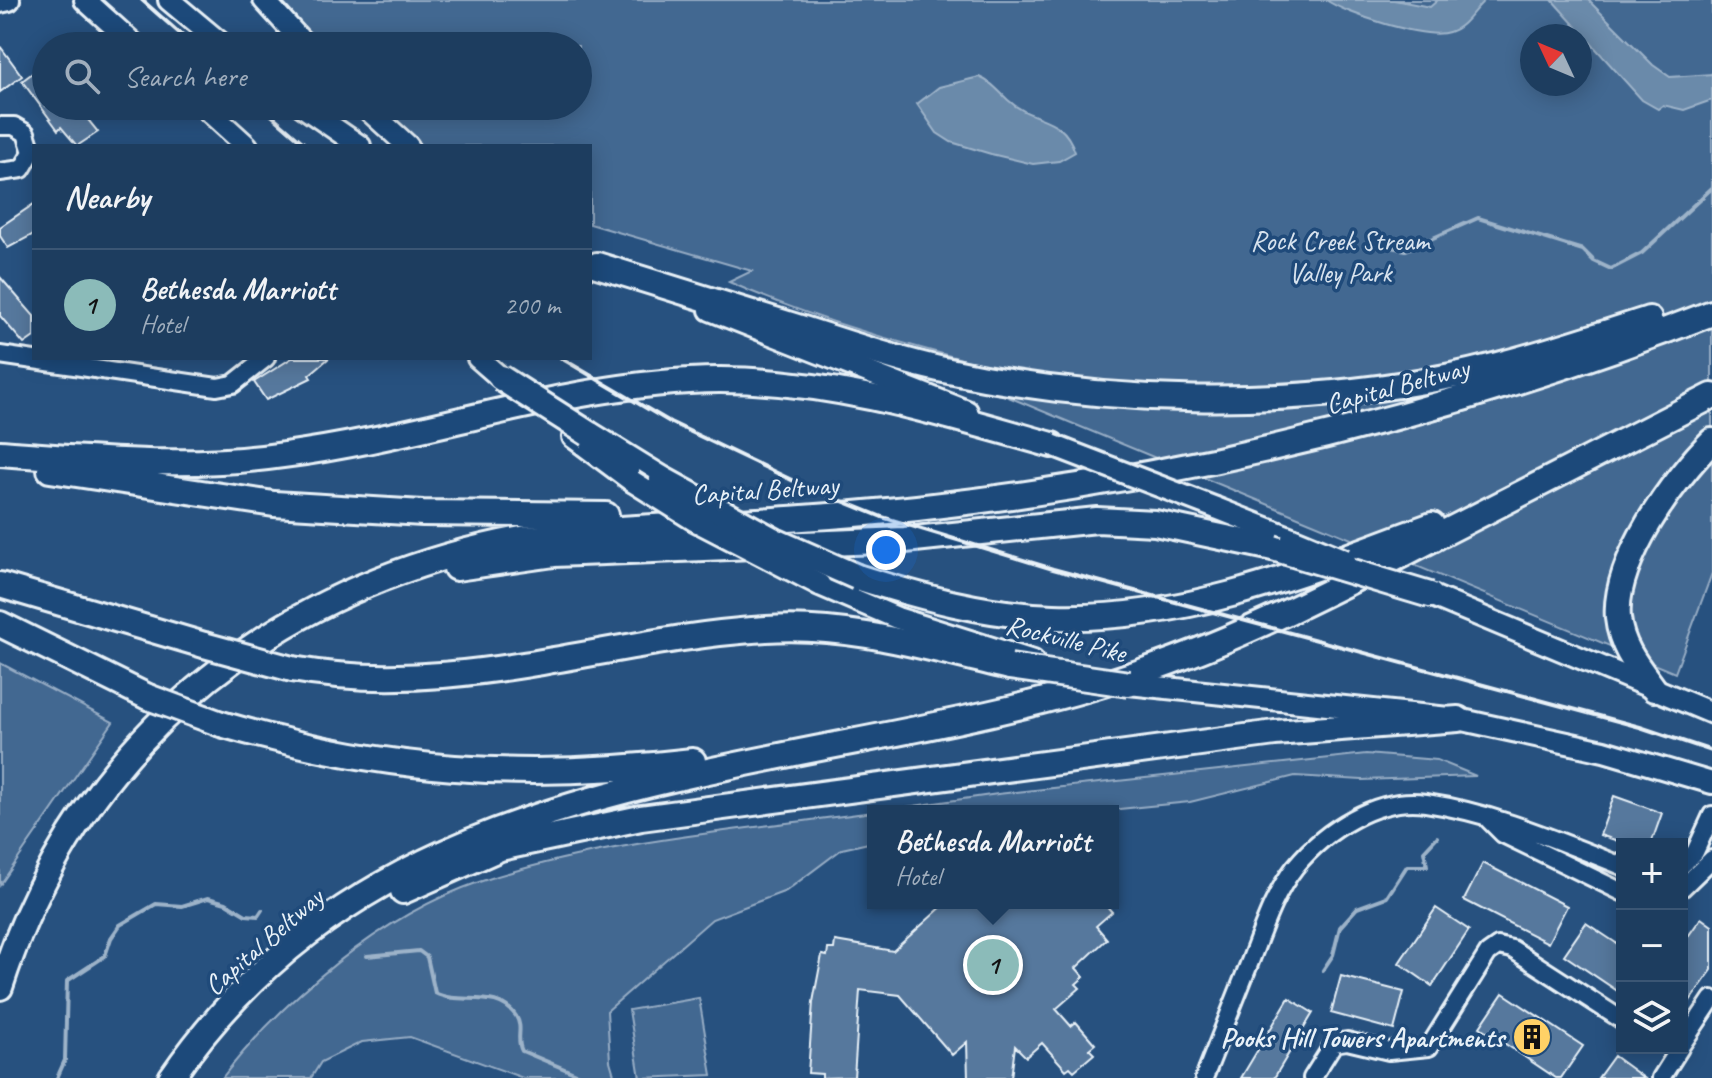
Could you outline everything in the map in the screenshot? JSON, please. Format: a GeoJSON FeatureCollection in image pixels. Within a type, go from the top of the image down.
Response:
{"type":"FeatureCollection","features":[{"type":"Feature","properties":{"kind":"highway"},"geometry":{"type":"LineString","coordinates":[[593,264],[869,352],[929,367],[1009,382],[1147,397],[1229,399],[1327,392],[1450,376],[1506,363],[1712,299]]}},
{"type":"Feature","properties":{"kind":"highway","name":"Capital Beltway"},"geometry":{"type":"LineString","coordinates":[[0,987],[45,874],[93,797],[126,756],[201,683],[248,649],[317,607],[398,573],[502,541],[556,533],[916,508],[1041,491],[1294,444],[1423,412],[1530,379],[1712,313]]}},
{"type":"Feature","properties":{"kind":"highway"},"geometry":{"type":"LineString","coordinates":[[501,378],[581,435],[775,541],[857,577],[929,599],[992,611],[1053,617],[1121,616],[1252,590],[1540,484]]}},
{"type":"Feature","properties":{"kind":"highway"},"geometry":{"type":"LineString","coordinates":[[0,453],[132,462],[231,462],[288,455],[595,393],[666,383],[719,380],[781,382],[881,397],[1052,445]]}},
{"type":"Feature","properties":{"kind":"highway","name":"Capital Beltway"},"geometry":{"type":"LineString","coordinates":[[171,1078],[210,1029],[264,972],[338,913],[404,872],[503,826],[566,804],[814,747],[1007,710],[1138,673],[1227,640],[1325,594],[1712,396]]}},
{"type":"Feature","properties":{"kind":"highway"},"geometry":{"type":"LineString","coordinates":[[1654,689],[1632,660],[1623,640],[1618,618],[1619,596],[1632,558],[1656,513],[1676,482],[1712,441]]}},
{"type":"Feature","properties":{"kind":"highway"},"geometry":{"type":"LineString","coordinates":[[0,461],[148,488],[274,504],[423,513],[792,517]]}},
{"type":"Feature","properties":{"kind":"highway"},"geometry":{"type":"LineString","coordinates":[[317,607],[397,582],[508,558],[905,540],[1045,523],[1097,520],[1155,523],[1282,543],[1430,595]]}},
{"type":"Feature","properties":{"kind":"highway"},"geometry":{"type":"LineString","coordinates":[[0,585],[292,669],[375,678],[442,677],[688,637],[769,628],[863,635],[1129,684]]}},
{"type":"Feature","properties":{"kind":"highway"},"geometry":{"type":"LineString","coordinates":[[0,624],[148,697],[221,724],[300,747],[360,759],[506,772],[648,767],[814,747]]}},
{"type":"Feature","properties":{"kind":"highway"},"geometry":{"type":"LineString","coordinates":[[189,1078],[261,995],[346,926],[396,894],[500,848],[641,818],[1275,733],[1458,719]]}},
{"type":"Feature","properties":{"kind":"main road"},"geometry":{"type":"LineString","coordinates":[[0,2],[9,0]]}},
{"type":"Feature","properties":{"kind":"main road"},"geometry":{"type":"LineString","coordinates":[[169,0],[207,32]]}},
{"type":"Feature","properties":{"kind":"main road"},"geometry":{"type":"LineString","coordinates":[[264,0],[293,32]]}},
{"type":"Feature","properties":{"kind":"main road"},"geometry":{"type":"LineString","coordinates":[[84,2],[119,32]]}},
{"type":"Feature","properties":{"kind":"main road"},"geometry":{"type":"LineString","coordinates":[[218,120],[245,144]]}},
{"type":"Feature","properties":{"kind":"main road"},"geometry":{"type":"LineString","coordinates":[[322,120],[357,144]]}},
{"type":"Feature","properties":{"kind":"main road"},"geometry":{"type":"LineString","coordinates":[[379,120],[406,144]]}},
{"type":"Feature","properties":{"kind":"main road"},"geometry":{"type":"LineString","coordinates":[[593,264],[1216,508],[1282,543]]}},
{"type":"Feature","properties":{"kind":"main road"},"geometry":{"type":"LineString","coordinates":[[480,360],[501,378]]}},
{"type":"Feature","properties":{"kind":"main road","name":"Rockville Pike"},"geometry":{"type":"LineString","coordinates":[[581,435],[632,481],[694,520],[820,585],[897,618],[1022,664]]}},
{"type":"Feature","properties":{"kind":"main road"},"geometry":{"type":"LineString","coordinates":[[1430,595],[1712,713]]}},
{"type":"Feature","properties":{"kind":"main road","name":"Rockville Pike"},"geometry":{"type":"LineString","coordinates":[[1129,684],[1222,696],[1341,704],[1458,719],[1604,751],[1712,783]]}},
{"type":"Feature","properties":{"kind":"street"},"geometry":{"type":"LineString","coordinates":[[0,126],[14,126],[26,133],[32,149]]}},
{"type":"Feature","properties":{"kind":"street"},"geometry":{"type":"LineString","coordinates":[[0,172],[22,169],[32,154]]}},
{"type":"Feature","properties":{"kind":"street"},"geometry":{"type":"LineString","coordinates":[[0,355],[32,360]]}},
{"type":"Feature","properties":{"kind":"street"},"geometry":{"type":"LineString","coordinates":[[34,360],[217,387],[233,384],[263,360]]}},
{"type":"Feature","properties":{"kind":"street"},"geometry":{"type":"LineString","coordinates":[[1204,1078],[1272,906],[1295,867],[1321,842],[1358,816],[1388,805],[1424,802],[1488,819],[1508,821],[1616,864]]}},
{"type":"Feature","properties":{"kind":"street"},"geometry":{"type":"LineString","coordinates":[[1688,858],[1699,845],[1712,815]]}},
{"type":"Feature","properties":{"kind":"street"},"geometry":{"type":"LineString","coordinates":[[1488,819],[1503,834],[1616,889]]}},
{"type":"Feature","properties":{"kind":"street"},"geometry":{"type":"LineString","coordinates":[[1688,882],[1712,859]]}},
{"type":"Feature","properties":{"kind":"street"},"geometry":{"type":"LineString","coordinates":[[1312,1078],[1334,1043],[1347,1041],[1389,1051],[1429,1047],[1488,953],[1498,946],[1512,949],[1616,1016]]}},
{"type":"Feature","properties":{"kind":"street"},"geometry":{"type":"LineString","coordinates":[[1688,1031],[1712,999]]}},
{"type":"Feature","properties":{"kind":"street"},"geometry":{"type":"LineString","coordinates":[[1661,1078],[1673,1054]]}},
{"type":"Feature","properties":{"kind":"green space","name":"Rock Creek Stream Valley Park"},"geometry":{"type":"Polygon","coordinates":[[[265,0],[1712,0],[1712,573],[1675,673],[994,391],[997,368],[895,341],[794,308],[729,282],[752,271],[592,225],[592,144],[397,144],[367,120],[592,120],[592,32],[286,32],[265,0]]]}},
{"type":"Feature","properties":{"kind":"green space"},"geometry":{"type":"Polygon","coordinates":[[[0,663],[113,722],[0,885],[0,663]]]}},
{"type":"Feature","properties":{"kind":"green space"},"geometry":{"type":"Polygon","coordinates":[[[1366,754],[1437,760],[1476,776],[1362,780],[1295,776],[1190,802],[1119,809],[1119,805],[920,805],[1366,754]]]}},
{"type":"Feature","properties":{"kind":"green space"},"geometry":{"type":"Polygon","coordinates":[[[867,813],[867,843],[842,849],[786,891],[712,919],[607,1011],[610,1061],[615,1078],[523,1078],[410,1037],[362,1042],[321,1062],[311,1078],[222,1078],[275,1018],[337,962],[371,937],[443,897],[479,882],[575,856],[724,831],[867,813]]]}},
{"type":"Feature","properties":{"kind":"green space"},"geometry":{"type":"Polygon","coordinates":[[[699,998],[712,1075],[640,1078],[629,1010],[699,998]]]}},
{"type":"Feature","properties":{"kind":"shaded area"},"geometry":{"type":"Polygon","coordinates":[[[1326,0],[1394,0],[1430,7],[1438,0],[1485,0],[1460,26],[1438,33],[1386,24],[1326,0]]]}},
{"type":"Feature","properties":{"kind":"shaded area"},"geometry":{"type":"Polygon","coordinates":[[[1552,0],[1588,0],[1653,65],[1670,77],[1712,74],[1712,100],[1684,110],[1663,105],[1658,109],[1642,100],[1592,44],[1592,24],[1574,24],[1552,0]]]}},
{"type":"Feature","properties":{"kind":"shaded area"},"geometry":{"type":"Polygon","coordinates":[[[979,77],[1018,108],[1063,131],[1075,152],[1059,161],[1033,164],[951,142],[937,133],[917,104],[939,87],[979,77]]]}},
{"type":"Feature","properties":{"kind":"building"},"geometry":{"type":"Polygon","coordinates":[[[0,46],[22,76],[0,92],[0,46]]]}},
{"type":"Feature","properties":{"kind":"building"},"geometry":{"type":"Polygon","coordinates":[[[32,74],[32,95],[22,81],[32,74]]]}},
{"type":"Feature","properties":{"kind":"building"},"geometry":{"type":"Polygon","coordinates":[[[51,120],[88,120],[98,132],[75,144],[61,127],[58,130],[51,120]]]}},
{"type":"Feature","properties":{"kind":"building"},"geometry":{"type":"Polygon","coordinates":[[[32,205],[32,235],[8,248],[0,236],[0,227],[32,205]]]}},
{"type":"Feature","properties":{"kind":"building"},"geometry":{"type":"Polygon","coordinates":[[[0,277],[32,314],[32,338],[24,344],[0,316],[0,277]]]}},
{"type":"Feature","properties":{"kind":"building"},"geometry":{"type":"Polygon","coordinates":[[[289,360],[327,360],[309,375],[311,378],[266,400],[254,382],[289,360]]]}},
{"type":"Feature","properties":{"kind":"building"},"geometry":{"type":"Polygon","coordinates":[[[1614,796],[1662,813],[1653,838],[1616,840],[1600,835],[1614,796]]]}},
{"type":"Feature","properties":{"kind":"building"},"geometry":{"type":"Polygon","coordinates":[[[1483,863],[1567,906],[1548,943],[1464,900],[1483,863]]]}},
{"type":"Feature","properties":{"kind":"building"},"geometry":{"type":"Polygon","coordinates":[[[1436,908],[1469,930],[1432,986],[1399,963],[1436,908]]]}},
{"type":"Feature","properties":{"kind":"building"},"geometry":{"type":"Polygon","coordinates":[[[939,909],[1109,909],[1112,912],[1096,926],[1107,939],[1076,968],[1084,977],[1076,984],[1080,988],[1056,1009],[1071,1026],[1076,1022],[1095,1044],[1089,1049],[1094,1054],[1074,1071],[1070,1067],[1066,1070],[1042,1043],[1026,1057],[1015,1046],[1011,1078],[968,1078],[967,1042],[952,1055],[900,995],[860,990],[854,1077],[822,1078],[822,1074],[808,1073],[813,1002],[822,955],[827,956],[828,949],[834,949],[835,941],[893,951],[939,909]]]}},
{"type":"Feature","properties":{"kind":"building"},"geometry":{"type":"Polygon","coordinates":[[[1701,918],[1712,926],[1712,970],[1688,1004],[1688,982],[1688,936],[1701,918]]]}},
{"type":"Feature","properties":{"kind":"building"},"geometry":{"type":"Polygon","coordinates":[[[1586,923],[1616,943],[1616,990],[1564,955],[1586,923]]]}},
{"type":"Feature","properties":{"kind":"building"},"geometry":{"type":"Polygon","coordinates":[[[1341,976],[1404,992],[1394,1030],[1331,1013],[1341,976]]]}},
{"type":"Feature","properties":{"kind":"building","name":"Pooks Hill Towers Apartments"},"geometry":{"type":"Polygon","coordinates":[[[1503,993],[1583,1046],[1561,1078],[1556,1078],[1480,1027],[1503,993]]]}},
{"type":"Feature","properties":{"kind":"building"},"geometry":{"type":"Polygon","coordinates":[[[1289,998],[1313,1013],[1274,1078],[1241,1078],[1289,998]]]}},
{"type":"Feature","properties":{"kind":"building"},"geometry":{"type":"Polygon","coordinates":[[[1614,1056],[1644,1078],[1598,1078],[1614,1056]]]}},
{"type":"Feature","properties":{"kind":"waterway"},"geometry":{"type":"LineString","coordinates":[[1377,244],[1406,250],[1478,218],[1583,250],[1594,261],[1611,269],[1642,253],[1712,188]]}},
{"type":"Feature","properties":{"kind":"waterway"},"geometry":{"type":"LineString","coordinates":[[1323,970],[1333,955],[1340,927],[1357,908],[1387,897],[1407,866],[1427,866],[1424,851],[1437,837]]}},
{"type":"Feature","properties":{"kind":"waterway"},"geometry":{"type":"LineString","coordinates":[[57,1078],[65,1060],[67,981],[105,956],[111,938],[120,925],[156,904],[182,906],[208,898],[226,903],[246,915],[258,916],[262,910]]}},
{"type":"Feature","properties":{"kind":"waterway"},"geometry":{"type":"LineString","coordinates":[[367,956],[419,951],[427,957],[435,993],[445,997],[499,1002],[516,1016],[522,1051],[586,1078]]}},
{"type":"Feature","properties":{"kind":"railway"},"geometry":{"type":"LineString","coordinates":[[142,0],[178,32]]}},
{"type":"Feature","properties":{"kind":"railway"},"geometry":{"type":"LineString","coordinates":[[277,120],[305,144]]}},
{"type":"Feature","properties":{"kind":"railway"},"geometry":{"type":"LineString","coordinates":[[564,360],[670,422],[800,484],[882,517],[1053,569],[1640,727],[1712,751]]}},
{"type":"Feature","properties":{"kind":"place","name":"Bethesda Marriott"},"geometry":{"type":"Point","coordinates":[993,965]}},
{"type":"Feature","properties":{"kind":"place","name":"Pooks Hill Towers Apartments"},"geometry":{"type":"Point","coordinates":[1532,1037]}}]}
